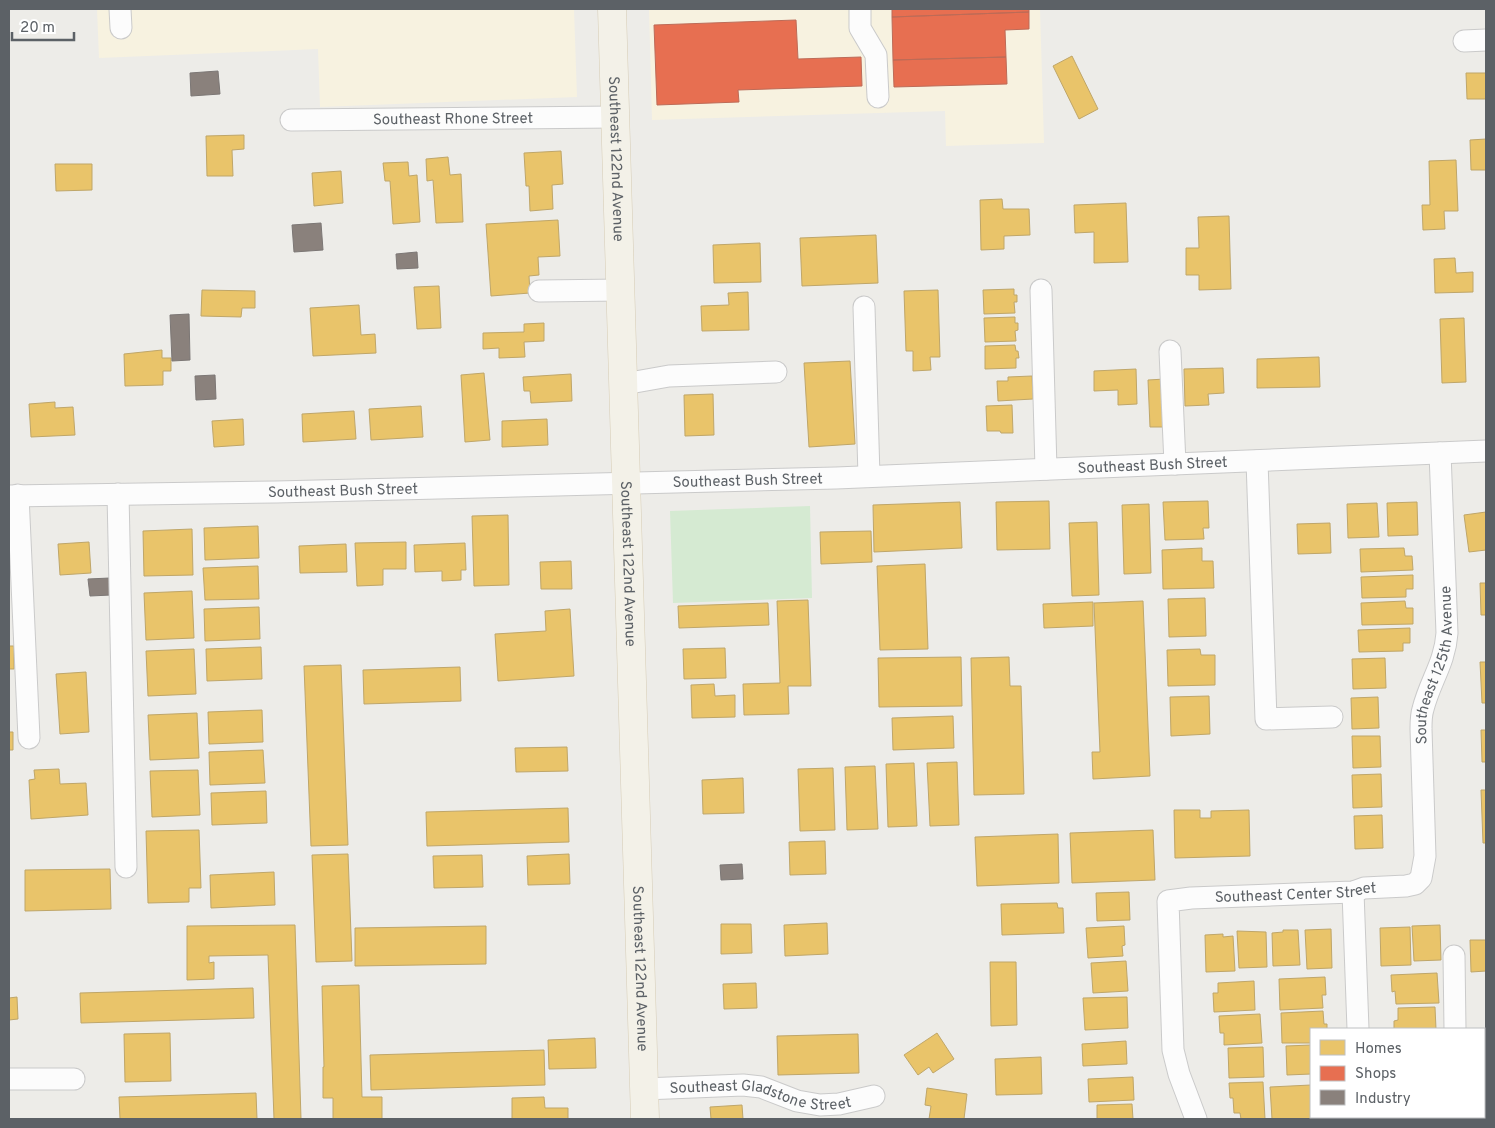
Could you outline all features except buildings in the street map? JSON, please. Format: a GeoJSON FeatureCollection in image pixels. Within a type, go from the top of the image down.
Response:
{"type":"FeatureCollection","features":[{"type":"Feature","properties":{"kind":"main road","name":"Southeast 122nd Avenue"},"geometry":{"type":"LineString","coordinates":[[612,9],[645,1119]]}},
{"type":"Feature","properties":{"kind":"street"},"geometry":{"type":"LineString","coordinates":[[860,9],[860,28],[876,55],[878,97]]}},
{"type":"Feature","properties":{"kind":"street"},"geometry":{"type":"LineString","coordinates":[[1464,41],[1486,40]]}},
{"type":"Feature","properties":{"kind":"street","name":"Southeast Rhone Street"},"geometry":{"type":"LineString","coordinates":[[291,120],[616,117]]}},
{"type":"Feature","properties":{"kind":"street"},"geometry":{"type":"LineString","coordinates":[[539,291],[621,290]]}},
{"type":"Feature","properties":{"kind":"street"},"geometry":{"type":"LineString","coordinates":[[1041,290],[1046,469]]}},
{"type":"Feature","properties":{"kind":"street"},"geometry":{"type":"LineString","coordinates":[[864,307],[869,476]]}},
{"type":"Feature","properties":{"kind":"street"},"geometry":{"type":"LineString","coordinates":[[1170,351],[1175,464]]}},
{"type":"Feature","properties":{"kind":"street"},"geometry":{"type":"LineString","coordinates":[[624,384],[669,376],[776,372]]}},
{"type":"Feature","properties":{"kind":"street","name":"Southeast Bush Street"},"geometry":{"type":"LineString","coordinates":[[14,496],[627,484],[1486,451]]}},
{"type":"Feature","properties":{"kind":"street","name":"Southeast 125th Avenue"},"geometry":{"type":"LineString","coordinates":[[1421,878],[1425,856],[1421,729],[1423,710],[1442,662],[1446,648],[1447,632],[1440,453]]}},
{"type":"Feature","properties":{"kind":"street"},"geometry":{"type":"LineString","coordinates":[[1257,461],[1266,719],[1332,717]]}},
{"type":"Feature","properties":{"kind":"street"},"geometry":{"type":"LineString","coordinates":[[118,494],[126,867]]}},
{"type":"Feature","properties":{"kind":"street"},"geometry":{"type":"LineString","coordinates":[[14,496],[29,738]]}},
{"type":"Feature","properties":{"kind":"street","name":"Southeast Center Street"},"geometry":{"type":"LineString","coordinates":[[1196,1119],[1177,1069],[1173,1050],[1168,902],[1191,898],[1353,892],[1364,888],[1406,886],[1415,884],[1421,878]]}},
{"type":"Feature","properties":{"kind":"street"},"geometry":{"type":"LineString","coordinates":[[1353,892],[1358,1028]]}},
{"type":"Feature","properties":{"kind":"street"},"geometry":{"type":"LineString","coordinates":[[1454,956],[1455,1028]]}},
{"type":"Feature","properties":{"kind":"street"},"geometry":{"type":"LineString","coordinates":[[9,1079],[74,1079]]}},
{"type":"Feature","properties":{"kind":"street","name":"Southeast Gladstone Street"},"geometry":{"type":"LineString","coordinates":[[644,1089],[743,1085],[761,1087],[797,1101],[820,1105],[839,1104],[874,1096]]}},
{"type":"Feature","properties":{"kind":"shaded area"},"geometry":{"type":"Polygon","coordinates":[[[97,9],[574,9],[577,97],[320,107],[318,49],[99,58],[97,9]]]}},
{"type":"Feature","properties":{"kind":"shaded area"},"geometry":{"type":"Polygon","coordinates":[[[649,9],[1040,9],[1044,143],[946,146],[945,111],[652,120],[649,9]]]}},
{"type":"Feature","properties":{"kind":"green space"},"geometry":{"type":"Polygon","coordinates":[[[810,506],[812,598],[673,603],[670,511],[810,506]]]}}]}
